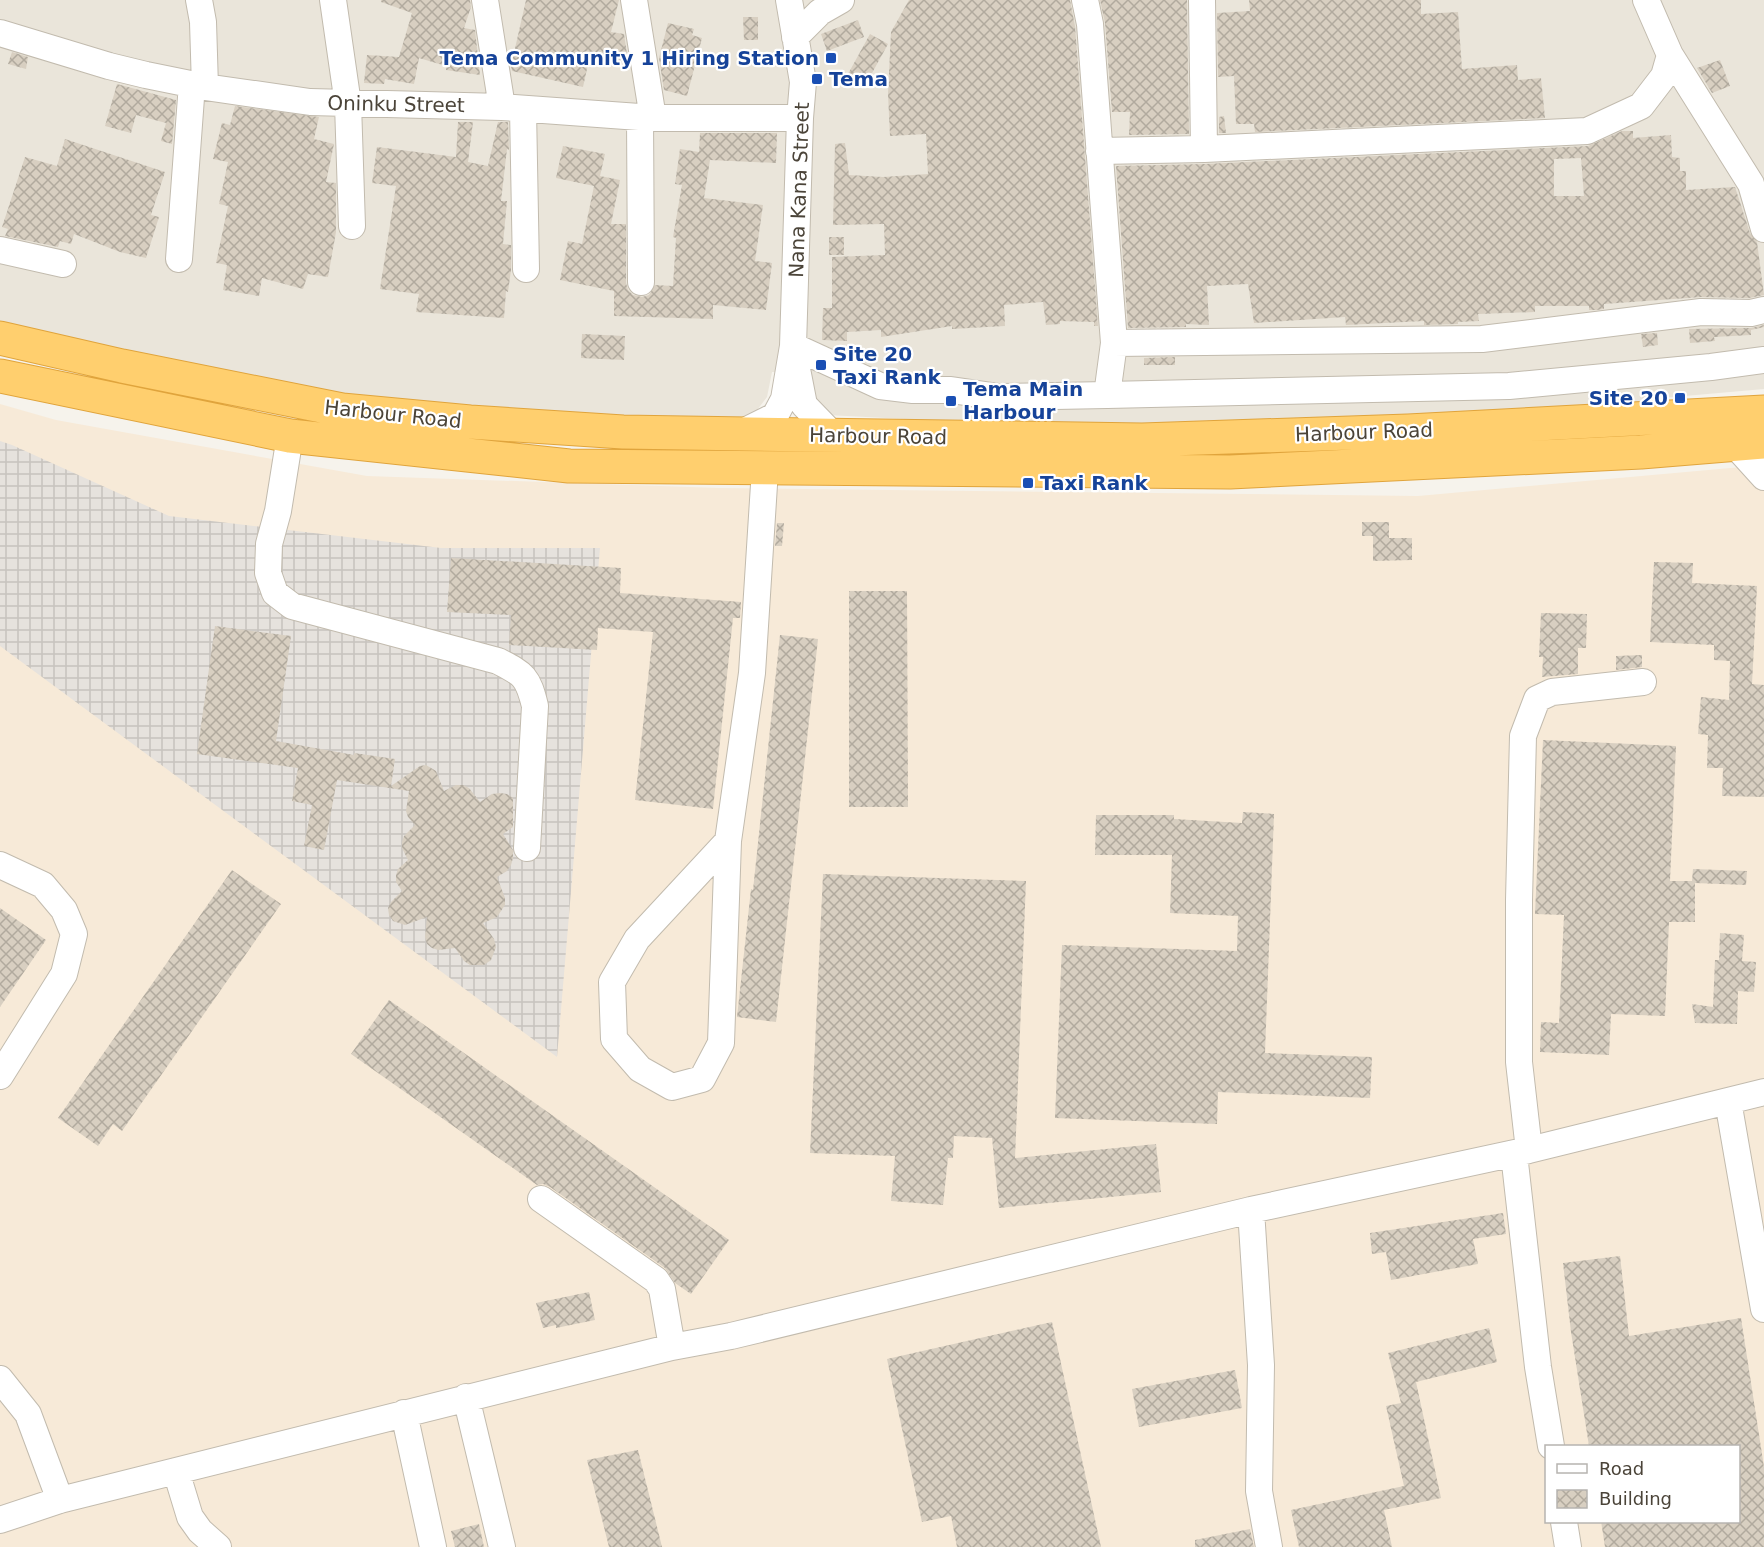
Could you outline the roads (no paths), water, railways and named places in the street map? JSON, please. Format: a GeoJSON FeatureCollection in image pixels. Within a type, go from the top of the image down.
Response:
{"type":"FeatureCollection","features":[{"type":"Feature","properties":{"kind":"highway","name":"Harbour Road"},"geometry":{"type":"LineString","coordinates":[[0,338],[122,366],[342,410],[470,422],[623,432],[1153,440],[1408,431],[1764,412]]}},
{"type":"Feature","properties":{"kind":"highway","name":"Harbour Road"},"geometry":{"type":"LineString","coordinates":[[0,376],[290,436],[569,466],[1230,472],[1607,454],[1749,443]]}},
{"type":"Feature","properties":{"kind":"street"},"geometry":{"type":"LineString","coordinates":[[179,259],[203,22],[199,0]]}},
{"type":"Feature","properties":{"kind":"street"},"geometry":{"type":"LineString","coordinates":[[333,0],[348,104],[352,226]]}},
{"type":"Feature","properties":{"kind":"street"},"geometry":{"type":"LineString","coordinates":[[485,0],[512,108],[526,268]]}},
{"type":"Feature","properties":{"kind":"street"},"geometry":{"type":"LineString","coordinates":[[634,0],[646,118],[641,282]]}},
{"type":"Feature","properties":{"kind":"street","name":"Nana Kana Street"},"geometry":{"type":"LineString","coordinates":[[789,0],[803,82],[793,346]]}},
{"type":"Feature","properties":{"kind":"street"},"geometry":{"type":"LineString","coordinates":[[795,37],[820,12],[841,0]]}},
{"type":"Feature","properties":{"kind":"street"},"geometry":{"type":"LineString","coordinates":[[1085,0],[1090,24],[1114,343],[1107,395]]}},
{"type":"Feature","properties":{"kind":"street"},"geometry":{"type":"LineString","coordinates":[[1202,0],[1204,149]]}},
{"type":"Feature","properties":{"kind":"street"},"geometry":{"type":"LineString","coordinates":[[1646,0],[1670,55],[1751,184],[1764,229]]}},
{"type":"Feature","properties":{"kind":"street","name":"Oninku Street"},"geometry":{"type":"LineString","coordinates":[[0,33],[109,66],[198,86],[310,102],[512,108],[646,118],[800,118]]}},
{"type":"Feature","properties":{"kind":"street"},"geometry":{"type":"LineString","coordinates":[[1099,151],[1204,149],[1587,131],[1641,106],[1664,76],[1670,55]]}},
{"type":"Feature","properties":{"kind":"street"},"geometry":{"type":"LineString","coordinates":[[0,250],[63,264]]}},
{"type":"Feature","properties":{"kind":"street"},"geometry":{"type":"LineString","coordinates":[[1114,343],[1482,339],[1701,312],[1751,313],[1764,310]]}},
{"type":"Feature","properties":{"kind":"street"},"geometry":{"type":"LineString","coordinates":[[793,346],[880,386],[913,390],[951,390],[999,397],[1509,386],[1764,360]]}},
{"type":"Feature","properties":{"kind":"street"},"geometry":{"type":"LineString","coordinates":[[739,434],[775,416],[784,399],[793,346]]}},
{"type":"Feature","properties":{"kind":"street"},"geometry":{"type":"LineString","coordinates":[[793,346],[804,405],[834,436]]}},
{"type":"Feature","properties":{"kind":"street"},"geometry":{"type":"LineString","coordinates":[[290,436],[278,511],[269,544],[268,573],[275,593],[292,606],[498,661],[518,671],[530,684],[535,706],[527,848]]}},
{"type":"Feature","properties":{"kind":"street"},"geometry":{"type":"LineString","coordinates":[[1749,443],[1764,477]]}},
{"type":"Feature","properties":{"kind":"street"},"geometry":{"type":"LineString","coordinates":[[728,841],[637,939],[612,982],[615,1038],[640,1069],[672,1087],[702,1079],[721,1043],[728,841],[752,673],[765,469]]}},
{"type":"Feature","properties":{"kind":"street"},"geometry":{"type":"LineString","coordinates":[[1551,1445],[1538,1366],[1521,1152],[1519,900],[1523,736],[1538,699],[1552,692],[1643,682]]}},
{"type":"Feature","properties":{"kind":"street"},"geometry":{"type":"LineString","coordinates":[[0,865],[44,885],[64,910],[74,934],[64,974],[0,1076]]}},
{"type":"Feature","properties":{"kind":"street"},"geometry":{"type":"LineString","coordinates":[[0,1520],[60,1500],[672,1347],[731,1335],[1251,1210],[1521,1152],[1728,1101],[1764,1092],[1764,1081]]}},
{"type":"Feature","properties":{"kind":"street"},"geometry":{"type":"LineString","coordinates":[[1728,1101],[1764,1309]]}},
{"type":"Feature","properties":{"kind":"street"},"geometry":{"type":"LineString","coordinates":[[541,1199],[656,1280],[662,1289],[672,1347]]}},
{"type":"Feature","properties":{"kind":"street"},"geometry":{"type":"LineString","coordinates":[[1251,1210],[1261,1365],[1259,1491],[1269,1547]]}},
{"type":"Feature","properties":{"kind":"street"},"geometry":{"type":"LineString","coordinates":[[0,1379],[28,1414],[60,1500]]}},
{"type":"Feature","properties":{"kind":"street"},"geometry":{"type":"LineString","coordinates":[[466,1397],[502,1547]]}},
{"type":"Feature","properties":{"kind":"street"},"geometry":{"type":"LineString","coordinates":[[404,1413],[433,1547]]}},
{"type":"Feature","properties":{"kind":"street"},"geometry":{"type":"LineString","coordinates":[[176,1471],[190,1517],[200,1531],[218,1547]]}},
{"type":"Feature","properties":{"kind":"street"},"geometry":{"type":"LineString","coordinates":[[1564,1523],[1568,1547]]}},
{"type":"Feature","properties":{"kind":"place","name":"Tema Community 1 Hiring Station"},"geometry":{"type":"Point","coordinates":[831,58]}},
{"type":"Feature","properties":{"kind":"place","name":"Tema"},"geometry":{"type":"Point","coordinates":[817,79]}},
{"type":"Feature","properties":{"kind":"place","name":"Site 20 Taxi Rank"},"geometry":{"type":"Point","coordinates":[821,365]}},
{"type":"Feature","properties":{"kind":"place","name":"Site 20"},"geometry":{"type":"Point","coordinates":[1680,398]}},
{"type":"Feature","properties":{"kind":"place","name":"Tema Main Harbour"},"geometry":{"type":"Point","coordinates":[951,401]}},
{"type":"Feature","properties":{"kind":"place","name":"Taxi Rank"},"geometry":{"type":"Point","coordinates":[1028,483]}}]}
